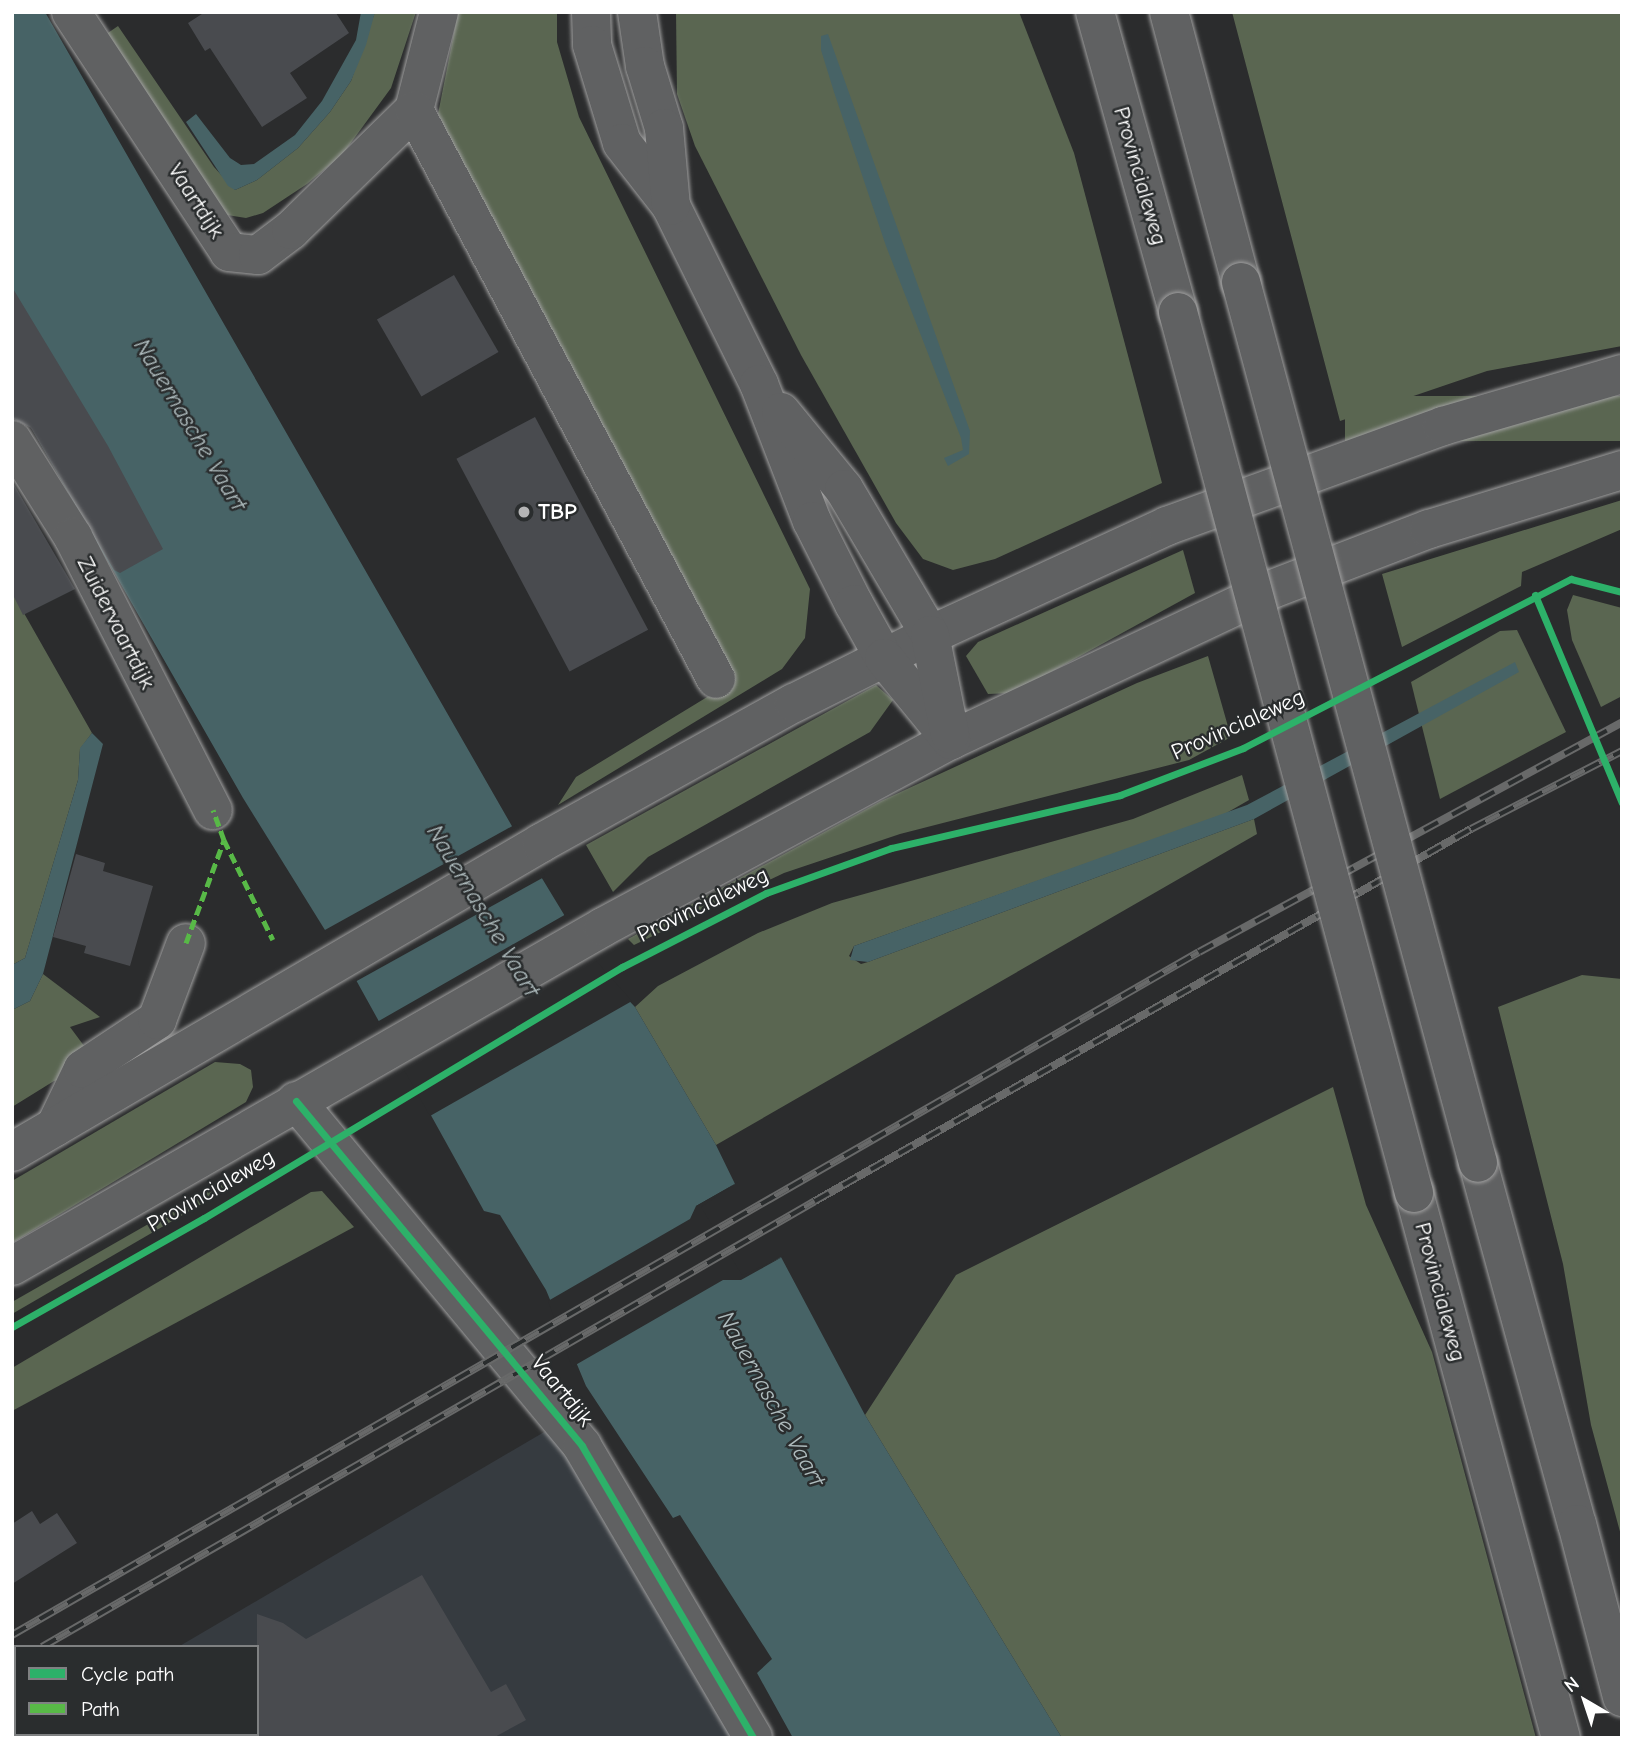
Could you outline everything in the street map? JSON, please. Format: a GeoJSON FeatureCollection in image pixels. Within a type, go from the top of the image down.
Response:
{"type":"FeatureCollection","features":[{"type":"Feature","properties":{"kind":"main road","name":"Vaartdijk"},"geometry":{"type":"LineString","coordinates":[[71,12],[229,252],[258,255],[290,230],[414,110]]}},
{"type":"Feature","properties":{"kind":"main road"},"geometry":{"type":"LineString","coordinates":[[439,12],[414,110],[716,679]]}},
{"type":"Feature","properties":{"kind":"main road"},"geometry":{"type":"LineString","coordinates":[[592,12],[592,44],[622,143],[671,206],[759,384],[812,521],[884,657],[951,740]]}},
{"type":"Feature","properties":{"kind":"main road"},"geometry":{"type":"LineString","coordinates":[[637,12],[645,66],[664,128],[671,206]]}},
{"type":"Feature","properties":{"kind":"main road"},"geometry":{"type":"LineString","coordinates":[[1069,12],[1124,118]]}},
{"type":"Feature","properties":{"kind":"main road","name":"Provincialeweg"},"geometry":{"type":"LineString","coordinates":[[1095,12],[1561,1738]]}},
{"type":"Feature","properties":{"kind":"main road"},"geometry":{"type":"LineString","coordinates":[[1169,12],[1622,1697]]}},
{"type":"Feature","properties":{"kind":"main road"},"geometry":{"type":"LineString","coordinates":[[1186,12],[1190,85]]}},
{"type":"Feature","properties":{"kind":"main road"},"geometry":{"type":"LineString","coordinates":[[12,1152],[541,843],[884,657],[1167,526],[1443,426],[1622,374]]}},
{"type":"Feature","properties":{"kind":"main road"},"geometry":{"type":"LineString","coordinates":[[759,384],[844,489],[930,635],[951,740]]}},
{"type":"Feature","properties":{"kind":"main road","name":"Zuidervaartdijk"},"geometry":{"type":"LineString","coordinates":[[12,440],[73,537],[213,810]]}},
{"type":"Feature","properties":{"kind":"main road","name":"Provincialeweg"},"geometry":{"type":"LineString","coordinates":[[12,1266],[593,933],[951,740],[1270,590],[1429,528],[1622,470]]}},
{"type":"Feature","properties":{"kind":"main road"},"geometry":{"type":"LineString","coordinates":[[55,1127],[83,1069],[157,1020],[186,943]]}},
{"type":"Feature","properties":{"kind":"main road","name":"Vaartdijk"},"geometry":{"type":"LineString","coordinates":[[296,1101],[582,1446],[752,1738]]}},
{"type":"Feature","properties":{"kind":"shaded area"},"geometry":{"type":"Polygon","coordinates":[[[551,1428],[733,1738],[22,1738],[259,1736],[259,1645],[181,1645],[551,1428]]]}},
{"type":"Feature","properties":{"kind":"green space"},"geometry":{"type":"Polygon","coordinates":[[[375,12],[416,12],[391,88],[342,155],[307,184],[263,213],[246,218],[227,215],[102,37],[118,26],[214,167],[235,190],[257,180],[298,148],[330,112],[351,81],[375,12]]]}},
{"type":"Feature","properties":{"kind":"green space"},"geometry":{"type":"Polygon","coordinates":[[[458,12],[557,12],[557,42],[579,117],[810,589],[805,638],[782,669],[558,805],[576,777],[735,680],[534,306],[438,114],[458,12]]]}},
{"type":"Feature","properties":{"kind":"green space"},"geometry":{"type":"Polygon","coordinates":[[[676,12],[1019,12],[1074,153],[1162,483],[995,559],[953,570],[923,559],[896,523],[801,355],[695,146],[677,94],[676,12]]]}},
{"type":"Feature","properties":{"kind":"green space"},"geometry":{"type":"Polygon","coordinates":[[[1232,12],[1622,12],[1622,346],[1487,371],[1340,421],[1232,12]]]}},
{"type":"Feature","properties":{"kind":"green space"},"geometry":{"type":"Polygon","coordinates":[[[1345,396],[1622,396],[1622,441],[1345,441],[1345,396]]]}},
{"type":"Feature","properties":{"kind":"green space"},"geometry":{"type":"Polygon","coordinates":[[[1622,500],[1622,529],[1522,572],[1521,586],[1402,647],[1382,574],[1622,500]]]}},
{"type":"Feature","properties":{"kind":"green space"},"geometry":{"type":"Polygon","coordinates":[[[1183,550],[1195,593],[1013,693],[988,694],[966,656],[978,642],[1183,550]]]}},
{"type":"Feature","properties":{"kind":"green space"},"geometry":{"type":"Polygon","coordinates":[[[12,592],[92,733],[80,749],[78,780],[25,958],[12,965],[12,592]]]}},
{"type":"Feature","properties":{"kind":"green space"},"geometry":{"type":"Polygon","coordinates":[[[1573,595],[1622,608],[1622,696],[1601,707],[1572,640],[1567,610],[1573,595]]]}},
{"type":"Feature","properties":{"kind":"green space"},"geometry":{"type":"Polygon","coordinates":[[[1517,630],[1566,732],[1440,799],[1411,682],[1500,631],[1517,630]]]}},
{"type":"Feature","properties":{"kind":"green space"},"geometry":{"type":"Polygon","coordinates":[[[1208,656],[1231,737],[1189,760],[900,834],[784,873],[634,945],[628,939],[881,801],[1137,683],[1208,656]]]}},
{"type":"Feature","properties":{"kind":"green space"},"geometry":{"type":"Polygon","coordinates":[[[876,685],[893,700],[870,732],[648,857],[613,892],[586,845],[876,685]]]}},
{"type":"Feature","properties":{"kind":"green space"},"geometry":{"type":"Polygon","coordinates":[[[1242,775],[1249,800],[1223,815],[854,946],[849,956],[861,964],[868,962],[1254,819],[1257,834],[716,1145],[635,1007],[658,986],[758,933],[832,903],[1133,819],[1242,775]]]}},
{"type":"Feature","properties":{"kind":"green space"},"geometry":{"type":"Polygon","coordinates":[[[43,974],[100,1017],[70,1027],[102,1070],[54,1081],[12,1107],[12,1010],[30,1001],[43,974]]]}},
{"type":"Feature","properties":{"kind":"green space"},"geometry":{"type":"Polygon","coordinates":[[[1582,975],[1622,979],[1622,1539],[1591,1425],[1563,1264],[1498,1007],[1582,975]]]}},
{"type":"Feature","properties":{"kind":"green space"},"geometry":{"type":"Polygon","coordinates":[[[215,1062],[240,1064],[251,1070],[253,1087],[246,1102],[12,1243],[12,1181],[215,1062]]]}},
{"type":"Feature","properties":{"kind":"green space"},"geometry":{"type":"Polygon","coordinates":[[[1333,1087],[1366,1205],[1432,1352],[1536,1738],[1062,1738],[865,1415],[956,1275],[1333,1087]]]}},
{"type":"Feature","properties":{"kind":"green space"},"geometry":{"type":"Polygon","coordinates":[[[248,1167],[255,1173],[12,1314],[12,1302],[248,1167]]]}},
{"type":"Feature","properties":{"kind":"green space"},"geometry":{"type":"Polygon","coordinates":[[[322,1191],[354,1227],[12,1411],[12,1368],[311,1192],[322,1191]]]}},
{"type":"Feature","properties":{"kind":"water","name":"Nauernasche Vaart"},"geometry":{"type":"Polygon","coordinates":[[[12,12],[45,12],[540,875],[594,964],[635,1007],[716,1145],[735,1184],[696,1206],[741,1279],[781,1257],[865,1415],[1062,1738],[793,1738],[757,1673],[772,1659],[680,1515],[673,1518],[586,1386],[546,1290],[500,1215],[484,1211],[356,980],[243,798],[12,394],[12,12]]]}},
{"type":"Feature","properties":{"kind":"water"},"geometry":{"type":"Polygon","coordinates":[[[361,12],[375,12],[366,45],[351,81],[330,112],[298,148],[257,180],[235,190],[228,186],[186,122],[196,114],[230,158],[241,165],[254,164],[295,135],[322,101],[356,40],[361,12]]]}},
{"type":"Feature","properties":{"kind":"water"},"geometry":{"type":"Polygon","coordinates":[[[828,34],[970,431],[969,454],[948,466],[944,458],[963,450],[961,438],[886,246],[834,92],[821,50],[821,36],[828,34]]]}},
{"type":"Feature","properties":{"kind":"water"},"geometry":{"type":"Polygon","coordinates":[[[1515,662],[1519,672],[1254,819],[868,962],[850,960],[854,946],[1247,805],[1515,662]]]}},
{"type":"Feature","properties":{"kind":"water"},"geometry":{"type":"Polygon","coordinates":[[[92,733],[103,744],[43,974],[30,1001],[12,1010],[12,965],[25,958],[78,780],[80,748],[92,733]]]}},
{"type":"Feature","properties":{"kind":"pier"},"geometry":{"type":"Polygon","coordinates":[[[516,824],[545,876],[354,983],[324,930],[516,824]]]}},
{"type":"Feature","properties":{"kind":"pier"},"geometry":{"type":"Polygon","coordinates":[[[568,913],[597,962],[632,1001],[430,1116],[377,1022],[568,913]]]}},
{"type":"Feature","properties":{"kind":"pier"},"geometry":{"type":"Polygon","coordinates":[[[738,1182],[701,1207],[742,1275],[784,1256],[741,1280],[723,1280],[572,1367],[548,1301],[690,1219],[696,1206],[738,1182]]]}},
{"type":"Feature","properties":{"kind":"building"},"geometry":{"type":"Polygon","coordinates":[[[205,12],[336,13],[349,33],[290,73],[307,98],[262,127],[210,48],[205,51],[188,23],[205,12]]]}},
{"type":"Feature","properties":{"kind":"building"},"geometry":{"type":"Polygon","coordinates":[[[454,275],[498,352],[421,397],[377,320],[454,275]]]}},
{"type":"Feature","properties":{"kind":"building"},"geometry":{"type":"Polygon","coordinates":[[[12,287],[108,446],[163,549],[120,573],[114,570],[31,428],[12,418],[12,287]]]}},
{"type":"Feature","properties":{"kind":"building"},"geometry":{"type":"Polygon","coordinates":[[[535,417],[648,630],[570,672],[456,459],[535,417]]]}},
{"type":"Feature","properties":{"kind":"building"},"geometry":{"type":"Polygon","coordinates":[[[12,481],[75,589],[23,615],[12,593],[12,481]]]}},
{"type":"Feature","properties":{"kind":"building"},"geometry":{"type":"Polygon","coordinates":[[[76,854],[105,863],[103,871],[153,886],[130,966],[84,953],[86,946],[53,937],[76,854]]]}},
{"type":"Feature","properties":{"kind":"building"},"geometry":{"type":"Polygon","coordinates":[[[32,1511],[40,1524],[57,1513],[77,1543],[12,1584],[12,1524],[32,1511]]]}},
{"type":"Feature","properties":{"kind":"building"},"geometry":{"type":"Polygon","coordinates":[[[422,1575],[491,1692],[506,1684],[526,1720],[493,1738],[257,1738],[257,1614],[283,1623],[306,1639],[422,1575]]]}},
{"type":"Feature","properties":{"kind":"railway"},"geometry":{"type":"LineString","coordinates":[[12,1635],[1199,952],[1622,722]]}},
{"type":"Feature","properties":{"kind":"railway"},"geometry":{"type":"LineString","coordinates":[[45,1645],[815,1201],[1471,829],[1622,751]]}},
{"type":"Feature","properties":{"kind":"marked path"},"geometry":{"type":"LineString","coordinates":[[186,943],[224,840],[213,810]]}},
{"type":"Feature","properties":{"kind":"marked path"},"geometry":{"type":"LineString","coordinates":[[224,840],[273,940]]}},
{"type":"Feature","properties":{"kind":"cycle path"},"geometry":{"type":"LineString","coordinates":[[12,1327],[204,1218],[622,967],[766,893],[891,848],[1120,795],[1243,748],[1571,579],[1622,592]]}},
{"type":"Feature","properties":{"kind":"cycle path"},"geometry":{"type":"LineString","coordinates":[[1535,595],[1622,803]]}},
{"type":"Feature","properties":{"kind":"cycle path"},"geometry":{"type":"LineString","coordinates":[[296,1101],[582,1446],[753,1738]]}},
{"type":"Feature","properties":{"kind":"place","name":"TBP"},"geometry":{"type":"Point","coordinates":[524,512]}}]}
